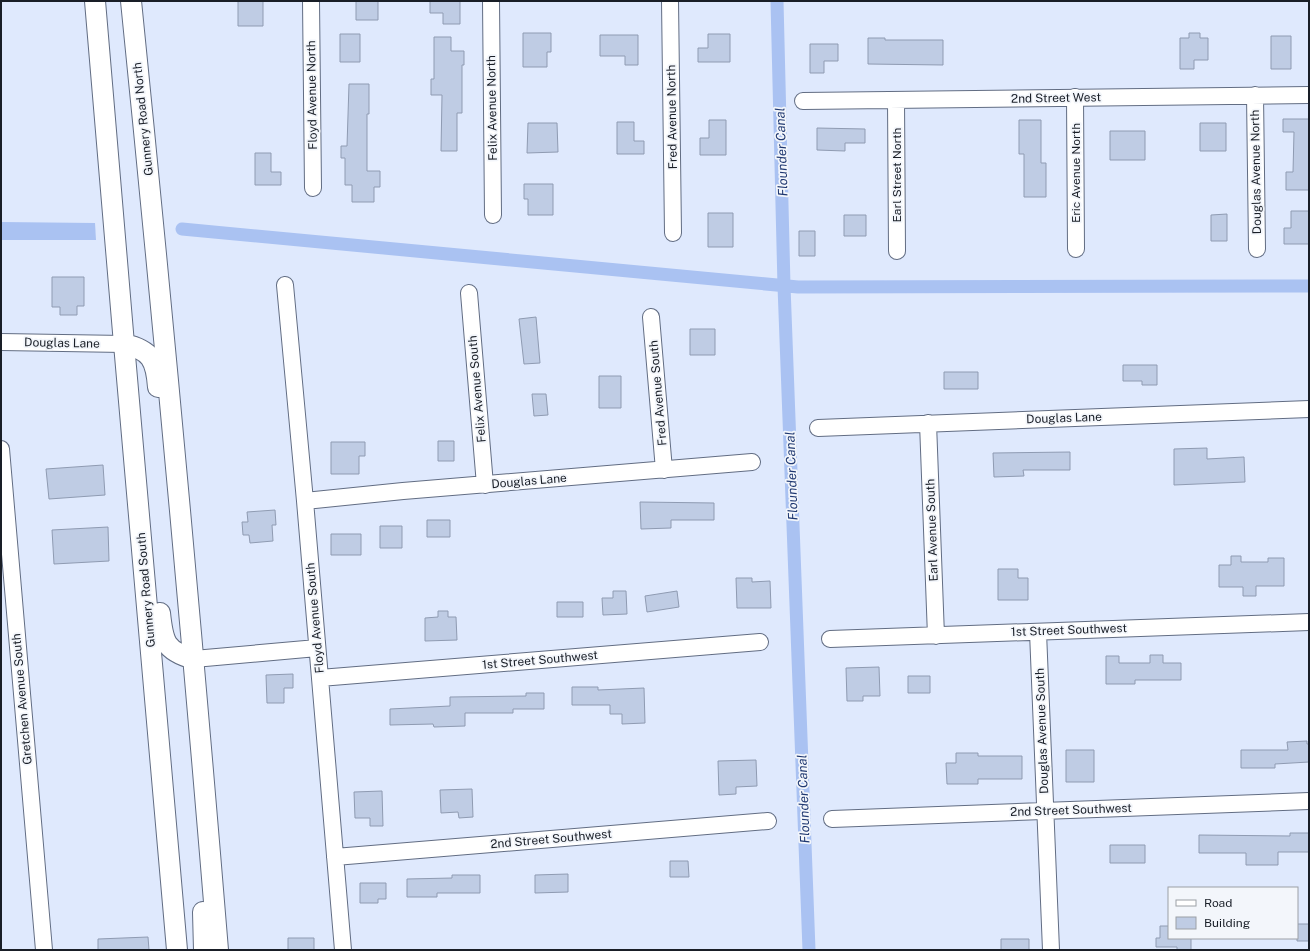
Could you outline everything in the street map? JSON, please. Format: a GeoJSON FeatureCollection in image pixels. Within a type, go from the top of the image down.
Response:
{"type":"FeatureCollection","features":[{"type":"Feature","properties":{"kind":"main road","name":"Gunnery Road South"},"geometry":{"type":"LineString","coordinates":[[95,1],[177,950]]}},
{"type":"Feature","properties":{"kind":"main road"},"geometry":{"type":"LineString","coordinates":[[122,1],[133,103],[144,126]]}},
{"type":"Feature","properties":{"kind":"main road","name":"Gunnery Road North"},"geometry":{"type":"LineString","coordinates":[[131,1],[183,540]]}},
{"type":"Feature","properties":{"kind":"main road"},"geometry":{"type":"LineString","coordinates":[[124,344],[136,346],[144,350],[152,359],[156,370],[167,491],[171,516],[183,540],[218,950]]}},
{"type":"Feature","properties":{"kind":"main road"},"geometry":{"type":"LineString","coordinates":[[134,452],[146,468],[149,486],[162,631],[165,641],[171,650],[194,659]]}},
{"type":"Feature","properties":{"kind":"main road"},"geometry":{"type":"LineString","coordinates":[[204,950],[205,793]]}},
{"type":"Feature","properties":{"kind":"street","name":"Floyd Avenue North"},"geometry":{"type":"LineString","coordinates":[[311,1],[313,188]]}},
{"type":"Feature","properties":{"kind":"street","name":"Felix Avenue North"},"geometry":{"type":"LineString","coordinates":[[491,1],[493,215]]}},
{"type":"Feature","properties":{"kind":"street","name":"Fred Avenue North"},"geometry":{"type":"LineString","coordinates":[[670,1],[674,233]]}},
{"type":"Feature","properties":{"kind":"street","name":"2nd Street West"},"geometry":{"type":"LineString","coordinates":[[803,101],[1309,95]]}},
{"type":"Feature","properties":{"kind":"street","name":"Douglas Avenue North"},"geometry":{"type":"LineString","coordinates":[[1255,96],[1257,249]]}},
{"type":"Feature","properties":{"kind":"street","name":"Eric Avenue North"},"geometry":{"type":"LineString","coordinates":[[1076,97],[1076,249]]}},
{"type":"Feature","properties":{"kind":"street","name":"Earl Street North"},"geometry":{"type":"LineString","coordinates":[[896,100],[897,251]]}},
{"type":"Feature","properties":{"kind":"street","name":"Floyd Avenue South"},"geometry":{"type":"LineString","coordinates":[[285,285],[305,500],[343,950]]}},
{"type":"Feature","properties":{"kind":"street","name":"Felix Avenue South"},"geometry":{"type":"LineString","coordinates":[[469,293],[485,485]]}},
{"type":"Feature","properties":{"kind":"street","name":"Fred Avenue South"},"geometry":{"type":"LineString","coordinates":[[651,317],[664,470]]}},
{"type":"Feature","properties":{"kind":"street","name":"Douglas Lane"},"geometry":{"type":"LineString","coordinates":[[1,342],[124,344]]}},
{"type":"Feature","properties":{"kind":"street","name":"Douglas Lane"},"geometry":{"type":"LineString","coordinates":[[818,428],[1309,409]]}},
{"type":"Feature","properties":{"kind":"street","name":"Earl Avenue South"},"geometry":{"type":"LineString","coordinates":[[928,424],[936,636]]}},
{"type":"Feature","properties":{"kind":"street","name":"Gretchen Avenue South"},"geometry":{"type":"LineString","coordinates":[[1,448],[44,950]]}},
{"type":"Feature","properties":{"kind":"street","name":"Douglas Lane"},"geometry":{"type":"LineString","coordinates":[[305,500],[752,462]]}},
{"type":"Feature","properties":{"kind":"street","name":"1st Street Southwest"},"geometry":{"type":"LineString","coordinates":[[830,639],[1309,622]]}},
{"type":"Feature","properties":{"kind":"street","name":"Douglas Avenue South"},"geometry":{"type":"LineString","coordinates":[[1038,632],[1051,950]]}},
{"type":"Feature","properties":{"kind":"street","name":"1st Street Southwest"},"geometry":{"type":"LineString","coordinates":[[320,678],[760,642]]}},
{"type":"Feature","properties":{"kind":"street"},"geometry":{"type":"LineString","coordinates":[[194,659],[317,648]]}},
{"type":"Feature","properties":{"kind":"street","name":"2nd Street Southwest"},"geometry":{"type":"LineString","coordinates":[[832,819],[1309,801]]}},
{"type":"Feature","properties":{"kind":"street","name":"2nd Street Southwest"},"geometry":{"type":"LineString","coordinates":[[335,857],[768,821]]}},
{"type":"Feature","properties":{"kind":"water"},"geometry":{"type":"Polygon","coordinates":[[[1,222],[95,223],[96,240],[1,240],[1,222]]]}},
{"type":"Feature","properties":{"kind":"building"},"geometry":{"type":"Polygon","coordinates":[[[238,1],[263,1],[263,26],[238,26],[238,1]]]}},
{"type":"Feature","properties":{"kind":"building"},"geometry":{"type":"Polygon","coordinates":[[[356,1],[378,1],[378,20],[356,20],[356,1]]]}},
{"type":"Feature","properties":{"kind":"building"},"geometry":{"type":"Polygon","coordinates":[[[430,1],[460,1],[460,24],[443,24],[443,13],[430,13],[430,1]]]}},
{"type":"Feature","properties":{"kind":"building"},"geometry":{"type":"Polygon","coordinates":[[[523,33],[551,33],[551,52],[547,52],[547,67],[523,67],[523,33]]]}},
{"type":"Feature","properties":{"kind":"building"},"geometry":{"type":"Polygon","coordinates":[[[1189,33],[1200,33],[1200,38],[1208,38],[1208,60],[1194,60],[1194,69],[1180,69],[1180,38],[1189,38],[1189,33]]]}},
{"type":"Feature","properties":{"kind":"building"},"geometry":{"type":"Polygon","coordinates":[[[340,34],[360,34],[360,62],[340,62],[340,34]]]}},
{"type":"Feature","properties":{"kind":"building"},"geometry":{"type":"Polygon","coordinates":[[[708,34],[730,34],[730,62],[698,62],[698,48],[708,48],[708,34]]]}},
{"type":"Feature","properties":{"kind":"building"},"geometry":{"type":"Polygon","coordinates":[[[600,35],[638,35],[638,65],[625,65],[625,56],[600,56],[600,35]]]}},
{"type":"Feature","properties":{"kind":"building"},"geometry":{"type":"Polygon","coordinates":[[[1271,36],[1291,36],[1291,69],[1271,69],[1271,36]]]}},
{"type":"Feature","properties":{"kind":"building"},"geometry":{"type":"Polygon","coordinates":[[[434,37],[451,37],[451,51],[464,51],[464,65],[462,65],[462,113],[457,113],[457,151],[441,151],[442,95],[431,95],[431,79],[434,79],[434,37]]]}},
{"type":"Feature","properties":{"kind":"building"},"geometry":{"type":"Polygon","coordinates":[[[868,38],[885,38],[885,40],[943,40],[943,65],[868,64],[868,38]]]}},
{"type":"Feature","properties":{"kind":"building"},"geometry":{"type":"Polygon","coordinates":[[[810,44],[838,44],[838,61],[824,61],[824,73],[810,73],[810,44]]]}},
{"type":"Feature","properties":{"kind":"building"},"geometry":{"type":"Polygon","coordinates":[[[349,84],[369,84],[369,114],[367,114],[367,171],[380,171],[380,187],[374,187],[374,202],[352,202],[352,185],[345,185],[345,158],[341,158],[341,146],[347,146],[349,84]]]}},
{"type":"Feature","properties":{"kind":"building"},"geometry":{"type":"Polygon","coordinates":[[[1283,119],[1309,119],[1309,190],[1286,190],[1286,172],[1293,172],[1294,132],[1283,132],[1283,119]]]}},
{"type":"Feature","properties":{"kind":"building"},"geometry":{"type":"Polygon","coordinates":[[[709,120],[726,120],[726,155],[700,155],[700,138],[709,138],[709,120]]]}},
{"type":"Feature","properties":{"kind":"building"},"geometry":{"type":"Polygon","coordinates":[[[1019,120],[1041,120],[1041,163],[1046,163],[1046,197],[1024,197],[1024,154],[1019,154],[1019,120]]]}},
{"type":"Feature","properties":{"kind":"building"},"geometry":{"type":"Polygon","coordinates":[[[617,122],[634,122],[634,141],[644,141],[644,154],[617,154],[617,122]]]}},
{"type":"Feature","properties":{"kind":"building"},"geometry":{"type":"Polygon","coordinates":[[[528,123],[557,123],[558,152],[527,153],[528,123]]]}},
{"type":"Feature","properties":{"kind":"building"},"geometry":{"type":"Polygon","coordinates":[[[1200,123],[1226,123],[1226,151],[1200,151],[1200,123]]]}},
{"type":"Feature","properties":{"kind":"building"},"geometry":{"type":"Polygon","coordinates":[[[817,128],[865,129],[865,143],[845,143],[845,151],[817,150],[817,128]]]}},
{"type":"Feature","properties":{"kind":"building"},"geometry":{"type":"Polygon","coordinates":[[[1110,131],[1145,131],[1145,160],[1110,160],[1110,131]]]}},
{"type":"Feature","properties":{"kind":"building"},"geometry":{"type":"Polygon","coordinates":[[[255,153],[271,153],[271,172],[281,172],[281,185],[255,185],[255,153]]]}},
{"type":"Feature","properties":{"kind":"building"},"geometry":{"type":"Polygon","coordinates":[[[524,184],[553,184],[553,215],[528,215],[528,199],[524,199],[524,184]]]}},
{"type":"Feature","properties":{"kind":"building"},"geometry":{"type":"Polygon","coordinates":[[[1291,211],[1309,211],[1309,244],[1284,244],[1284,228],[1291,228],[1291,211]]]}},
{"type":"Feature","properties":{"kind":"building"},"geometry":{"type":"Polygon","coordinates":[[[708,213],[733,213],[733,247],[708,247],[708,213]]]}},
{"type":"Feature","properties":{"kind":"building"},"geometry":{"type":"Polygon","coordinates":[[[1227,214],[1227,241],[1211,241],[1211,215],[1227,214]]]}},
{"type":"Feature","properties":{"kind":"building"},"geometry":{"type":"Polygon","coordinates":[[[844,215],[866,215],[866,236],[844,236],[844,215]]]}},
{"type":"Feature","properties":{"kind":"building"},"geometry":{"type":"Polygon","coordinates":[[[799,231],[815,231],[815,256],[799,256],[799,231]]]}},
{"type":"Feature","properties":{"kind":"building"},"geometry":{"type":"Polygon","coordinates":[[[52,277],[84,277],[84,306],[77,306],[77,315],[60,315],[60,307],[52,307],[52,277]]]}},
{"type":"Feature","properties":{"kind":"building"},"geometry":{"type":"Polygon","coordinates":[[[536,317],[540,363],[524,364],[519,319],[536,317]]]}},
{"type":"Feature","properties":{"kind":"building"},"geometry":{"type":"Polygon","coordinates":[[[690,329],[715,329],[715,355],[690,355],[690,329]]]}},
{"type":"Feature","properties":{"kind":"building"},"geometry":{"type":"Polygon","coordinates":[[[1123,365],[1157,365],[1157,385],[1142,385],[1142,381],[1123,381],[1123,365]]]}},
{"type":"Feature","properties":{"kind":"building"},"geometry":{"type":"Polygon","coordinates":[[[944,372],[978,372],[978,389],[944,389],[944,372]]]}},
{"type":"Feature","properties":{"kind":"building"},"geometry":{"type":"Polygon","coordinates":[[[599,376],[621,376],[621,408],[599,408],[599,376]]]}},
{"type":"Feature","properties":{"kind":"building"},"geometry":{"type":"Polygon","coordinates":[[[532,394],[546,394],[548,415],[534,416],[532,394]]]}},
{"type":"Feature","properties":{"kind":"building"},"geometry":{"type":"Polygon","coordinates":[[[438,441],[454,441],[454,461],[438,461],[438,441]]]}},
{"type":"Feature","properties":{"kind":"building"},"geometry":{"type":"Polygon","coordinates":[[[331,442],[365,442],[365,456],[359,456],[359,474],[331,474],[331,442]]]}},
{"type":"Feature","properties":{"kind":"building"},"geometry":{"type":"Polygon","coordinates":[[[1207,448],[1207,459],[1244,457],[1245,482],[1174,485],[1174,449],[1207,448]]]}},
{"type":"Feature","properties":{"kind":"building"},"geometry":{"type":"Polygon","coordinates":[[[1070,452],[1070,470],[1023,470],[1024,476],[994,477],[993,453],[1070,452]]]}},
{"type":"Feature","properties":{"kind":"building"},"geometry":{"type":"Polygon","coordinates":[[[103,465],[105,495],[49,499],[46,469],[103,465]]]}},
{"type":"Feature","properties":{"kind":"building"},"geometry":{"type":"Polygon","coordinates":[[[640,502],[714,503],[714,520],[671,520],[671,528],[641,529],[640,502]]]}},
{"type":"Feature","properties":{"kind":"building"},"geometry":{"type":"Polygon","coordinates":[[[275,510],[276,525],[272,525],[273,541],[250,543],[249,535],[243,535],[242,522],[248,522],[247,512],[275,510]]]}},
{"type":"Feature","properties":{"kind":"building"},"geometry":{"type":"Polygon","coordinates":[[[427,520],[450,520],[450,537],[427,537],[427,520]]]}},
{"type":"Feature","properties":{"kind":"building"},"geometry":{"type":"Polygon","coordinates":[[[380,526],[402,526],[402,548],[380,548],[380,526]]]}},
{"type":"Feature","properties":{"kind":"building"},"geometry":{"type":"Polygon","coordinates":[[[108,527],[109,561],[54,564],[52,530],[108,527]]]}},
{"type":"Feature","properties":{"kind":"building"},"geometry":{"type":"Polygon","coordinates":[[[331,534],[361,534],[361,555],[331,555],[331,534]]]}},
{"type":"Feature","properties":{"kind":"building"},"geometry":{"type":"Polygon","coordinates":[[[1231,556],[1241,556],[1241,562],[1268,562],[1268,558],[1284,558],[1284,586],[1256,586],[1256,596],[1243,596],[1243,587],[1219,587],[1219,565],[1231,565],[1231,556]]]}},
{"type":"Feature","properties":{"kind":"building"},"geometry":{"type":"Polygon","coordinates":[[[998,569],[1018,569],[1018,578],[1028,578],[1028,600],[998,600],[998,569]]]}},
{"type":"Feature","properties":{"kind":"building"},"geometry":{"type":"Polygon","coordinates":[[[736,578],[752,578],[752,582],[770,581],[771,608],[737,608],[736,578]]]}},
{"type":"Feature","properties":{"kind":"building"},"geometry":{"type":"Polygon","coordinates":[[[613,591],[626,591],[627,614],[603,615],[602,598],[613,598],[613,591]]]}},
{"type":"Feature","properties":{"kind":"building"},"geometry":{"type":"Polygon","coordinates":[[[677,591],[679,607],[647,612],[645,596],[677,591]]]}},
{"type":"Feature","properties":{"kind":"building"},"geometry":{"type":"Polygon","coordinates":[[[557,602],[583,602],[583,617],[557,617],[557,602]]]}},
{"type":"Feature","properties":{"kind":"building"},"geometry":{"type":"Polygon","coordinates":[[[438,611],[448,611],[448,617],[456,617],[457,640],[425,641],[425,618],[438,617],[438,611]]]}},
{"type":"Feature","properties":{"kind":"building"},"geometry":{"type":"Polygon","coordinates":[[[1150,655],[1163,655],[1163,663],[1181,663],[1181,680],[1135,680],[1135,684],[1106,684],[1106,656],[1119,656],[1119,663],[1150,663],[1150,655]]]}},
{"type":"Feature","properties":{"kind":"building"},"geometry":{"type":"Polygon","coordinates":[[[879,667],[880,696],[863,696],[863,701],[847,701],[846,668],[879,667]]]}},
{"type":"Feature","properties":{"kind":"building"},"geometry":{"type":"Polygon","coordinates":[[[293,674],[293,688],[284,688],[284,703],[267,703],[266,675],[293,674]]]}},
{"type":"Feature","properties":{"kind":"building"},"geometry":{"type":"Polygon","coordinates":[[[908,676],[930,676],[930,693],[908,693],[908,676]]]}},
{"type":"Feature","properties":{"kind":"building"},"geometry":{"type":"Polygon","coordinates":[[[572,687],[598,687],[598,690],[644,688],[645,723],[622,724],[622,714],[610,714],[610,705],[572,705],[572,687]]]}},
{"type":"Feature","properties":{"kind":"building"},"geometry":{"type":"Polygon","coordinates":[[[526,693],[544,693],[544,709],[513,709],[513,713],[465,713],[465,726],[434,727],[433,724],[390,725],[390,709],[450,706],[450,697],[526,696],[526,693]]]}},
{"type":"Feature","properties":{"kind":"building"},"geometry":{"type":"Polygon","coordinates":[[[1307,741],[1307,744],[1309,744],[1309,762],[1275,764],[1275,768],[1241,768],[1241,750],[1288,750],[1287,742],[1307,741]]]}},
{"type":"Feature","properties":{"kind":"building"},"geometry":{"type":"Polygon","coordinates":[[[1066,750],[1094,750],[1094,782],[1066,782],[1066,750]]]}},
{"type":"Feature","properties":{"kind":"building"},"geometry":{"type":"Polygon","coordinates":[[[956,753],[978,753],[978,756],[1022,756],[1022,779],[978,779],[978,784],[947,784],[946,763],[956,763],[956,753]]]}},
{"type":"Feature","properties":{"kind":"building"},"geometry":{"type":"Polygon","coordinates":[[[756,760],[757,786],[736,787],[736,794],[719,795],[718,761],[756,760]]]}},
{"type":"Feature","properties":{"kind":"building"},"geometry":{"type":"Polygon","coordinates":[[[472,789],[473,817],[459,818],[458,812],[441,813],[440,790],[472,789]]]}},
{"type":"Feature","properties":{"kind":"building"},"geometry":{"type":"Polygon","coordinates":[[[382,791],[383,826],[370,826],[370,818],[355,818],[354,792],[382,791]]]}},
{"type":"Feature","properties":{"kind":"building"},"geometry":{"type":"Polygon","coordinates":[[[1290,833],[1309,833],[1309,852],[1278,852],[1278,865],[1246,865],[1246,853],[1199,853],[1199,835],[1290,836],[1290,833]]]}},
{"type":"Feature","properties":{"kind":"building"},"geometry":{"type":"Polygon","coordinates":[[[1110,845],[1145,845],[1145,863],[1110,863],[1110,845]]]}},
{"type":"Feature","properties":{"kind":"building"},"geometry":{"type":"Polygon","coordinates":[[[670,861],[688,861],[689,877],[670,877],[670,861]]]}},
{"type":"Feature","properties":{"kind":"building"},"geometry":{"type":"Polygon","coordinates":[[[568,874],[568,892],[535,893],[535,875],[568,874]]]}},
{"type":"Feature","properties":{"kind":"building"},"geometry":{"type":"Polygon","coordinates":[[[452,875],[480,875],[480,893],[437,893],[437,897],[407,897],[407,879],[452,878],[452,875]]]}},
{"type":"Feature","properties":{"kind":"building"},"geometry":{"type":"Polygon","coordinates":[[[360,883],[386,883],[386,899],[378,899],[378,903],[360,903],[360,883]]]}},
{"type":"Feature","properties":{"kind":"building"},"geometry":{"type":"Polygon","coordinates":[[[1298,924],[1309,924],[1309,941],[1297,941],[1298,924]]]}},
{"type":"Feature","properties":{"kind":"building"},"geometry":{"type":"Polygon","coordinates":[[[1160,926],[1168,926],[1168,939],[1191,939],[1191,950],[1177,950],[1177,947],[1156,947],[1156,938],[1160,938],[1160,926]]]}},
{"type":"Feature","properties":{"kind":"building"},"geometry":{"type":"Polygon","coordinates":[[[148,937],[149,950],[98,950],[98,939],[148,937]]]}},
{"type":"Feature","properties":{"kind":"building"},"geometry":{"type":"Polygon","coordinates":[[[288,938],[314,938],[314,950],[288,950],[288,938]]]}},
{"type":"Feature","properties":{"kind":"building"},"geometry":{"type":"Polygon","coordinates":[[[1001,939],[1029,939],[1029,950],[1001,950],[1001,939]]]}},
{"type":"Feature","properties":{"kind":"waterway","name":"Flounder Canal"},"geometry":{"type":"LineString","coordinates":[[777,1],[784,286],[809,950]]}},
{"type":"Feature","properties":{"kind":"waterway"},"geometry":{"type":"LineString","coordinates":[[182,229],[798,287],[1309,286]]}}]}
